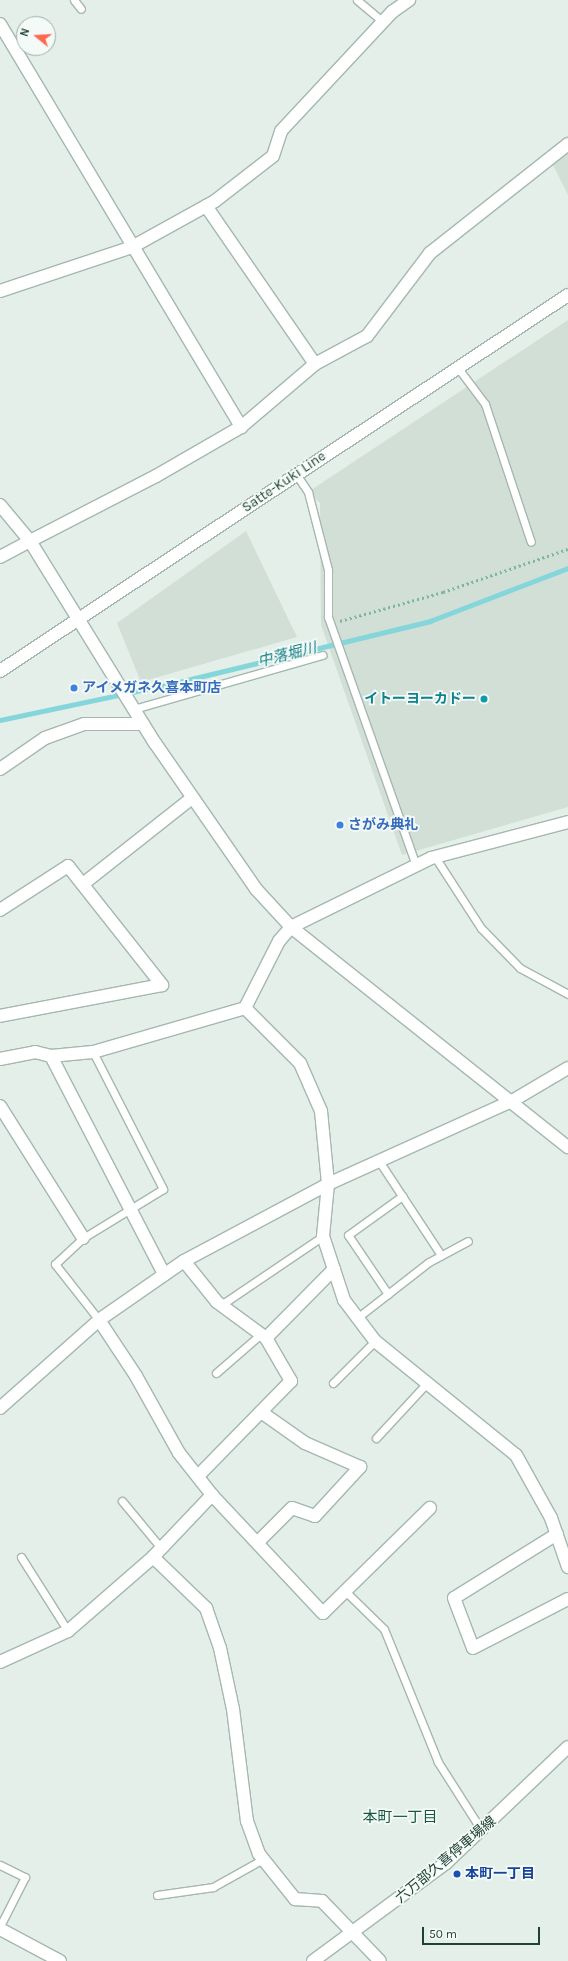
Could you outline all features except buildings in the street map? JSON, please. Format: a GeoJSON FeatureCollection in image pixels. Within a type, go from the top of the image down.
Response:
{"type":"FeatureCollection","features":[{"type":"Feature","properties":{"kind":"street"},"geometry":{"type":"LineString","coordinates":[[0,291],[132,247],[206,206],[272,156],[281,131],[383,22],[409,0]]}},
{"type":"Feature","properties":{"kind":"street"},"geometry":{"type":"LineString","coordinates":[[0,24],[241,427]]}},
{"type":"Feature","properties":{"kind":"street"},"geometry":{"type":"LineString","coordinates":[[0,557],[156,476],[241,427],[314,364],[367,336],[430,253],[568,144]]}},
{"type":"Feature","properties":{"kind":"street"},"geometry":{"type":"LineString","coordinates":[[206,206],[314,364]]}},
{"type":"Feature","properties":{"kind":"street","name":"Satte-Kuki Line"},"geometry":{"type":"LineString","coordinates":[[0,671],[568,295]]}},
{"type":"Feature","properties":{"kind":"street"},"geometry":{"type":"LineString","coordinates":[[0,505],[30,541],[143,724],[234,861],[291,927],[568,1147]]}},
{"type":"Feature","properties":{"kind":"street"},"geometry":{"type":"LineString","coordinates":[[0,769],[46,738],[84,724],[143,724]]}},
{"type":"Feature","properties":{"kind":"street"},"geometry":{"type":"LineString","coordinates":[[83,884],[192,798]]}},
{"type":"Feature","properties":{"kind":"street"},"geometry":{"type":"LineString","coordinates":[[0,1059],[35,1052],[51,1056],[92,1052],[245,1008],[279,941],[291,927],[435,857],[568,822]]}},
{"type":"Feature","properties":{"kind":"street"},"geometry":{"type":"LineString","coordinates":[[0,910],[68,866],[162,985],[0,1016]]}},
{"type":"Feature","properties":{"kind":"street"},"geometry":{"type":"LineString","coordinates":[[245,1008],[300,1063],[321,1112],[328,1184],[323,1236],[344,1300],[375,1341],[426,1384],[516,1455],[557,1534],[568,1567]]}},
{"type":"Feature","properties":{"kind":"street"},"geometry":{"type":"LineString","coordinates":[[51,1056],[129,1212],[164,1274]]}},
{"type":"Feature","properties":{"kind":"street"},"geometry":{"type":"LineString","coordinates":[[0,1408],[99,1320],[184,1261],[328,1184],[512,1101],[568,1068]]}},
{"type":"Feature","properties":{"kind":"street"},"geometry":{"type":"LineString","coordinates":[[0,1106],[83,1238]]}},
{"type":"Feature","properties":{"kind":"street"},"geometry":{"type":"LineString","coordinates":[[184,1261],[221,1305],[264,1336],[291,1381],[198,1476]]}},
{"type":"Feature","properties":{"kind":"street"},"geometry":{"type":"LineString","coordinates":[[264,1336],[334,1269]]}},
{"type":"Feature","properties":{"kind":"street"},"geometry":{"type":"LineString","coordinates":[[99,1320],[136,1376],[179,1453],[212,1495],[258,1542],[323,1613],[430,1508]]}},
{"type":"Feature","properties":{"kind":"street"},"geometry":{"type":"LineString","coordinates":[[258,1542],[292,1508],[315,1516],[360,1466],[305,1442],[261,1412]]}},
{"type":"Feature","properties":{"kind":"street"},"geometry":{"type":"LineString","coordinates":[[0,1662],[68,1631],[153,1557],[212,1495]]}},
{"type":"Feature","properties":{"kind":"street"},"geometry":{"type":"LineString","coordinates":[[557,1534],[454,1598],[473,1648],[568,1599]]}},
{"type":"Feature","properties":{"kind":"street"},"geometry":{"type":"LineString","coordinates":[[153,1557],[206,1608],[220,1648],[234,1710],[247,1821],[263,1859],[295,1899],[322,1901],[355,1932],[380,1961]]}},
{"type":"Feature","properties":{"kind":"street","name":"六万部久喜停車場線"},"geometry":{"type":"LineString","coordinates":[[313,1961],[355,1932],[482,1831],[568,1747]]}},
{"type":"Feature","properties":{"kind":"street"},"geometry":{"type":"LineString","coordinates":[[0,1929],[60,1961]]}},
{"type":"Feature","properties":{"kind":"lane"},"geometry":{"type":"LineString","coordinates":[[74,0],[81,9]]}},
{"type":"Feature","properties":{"kind":"lane"},"geometry":{"type":"LineString","coordinates":[[357,0],[383,22]]}},
{"type":"Feature","properties":{"kind":"lane"},"geometry":{"type":"LineString","coordinates":[[458,368],[485,404],[531,542]]}},
{"type":"Feature","properties":{"kind":"lane"},"geometry":{"type":"LineString","coordinates":[[296,474],[308,492],[328,570],[328,617],[416,865]]}},
{"type":"Feature","properties":{"kind":"lane"},"geometry":{"type":"LineString","coordinates":[[134,709],[322,655]]}},
{"type":"Feature","properties":{"kind":"lane"},"geometry":{"type":"LineString","coordinates":[[435,857],[481,928],[516,963],[568,994]]}},
{"type":"Feature","properties":{"kind":"lane"},"geometry":{"type":"LineString","coordinates":[[92,1052],[163,1188],[129,1212],[83,1238],[56,1264],[99,1320]]}},
{"type":"Feature","properties":{"kind":"lane"},"geometry":{"type":"LineString","coordinates":[[379,1161],[441,1255]]}},
{"type":"Feature","properties":{"kind":"lane"},"geometry":{"type":"LineString","coordinates":[[388,1294],[348,1235],[402,1196]]}},
{"type":"Feature","properties":{"kind":"lane"},"geometry":{"type":"LineString","coordinates":[[221,1305],[323,1236]]}},
{"type":"Feature","properties":{"kind":"lane"},"geometry":{"type":"LineString","coordinates":[[357,1318],[441,1255],[468,1241]]}},
{"type":"Feature","properties":{"kind":"lane"},"geometry":{"type":"LineString","coordinates":[[216,1373],[264,1336]]}},
{"type":"Feature","properties":{"kind":"lane"},"geometry":{"type":"LineString","coordinates":[[333,1383],[375,1341]]}},
{"type":"Feature","properties":{"kind":"lane"},"geometry":{"type":"LineString","coordinates":[[376,1438],[426,1384]]}},
{"type":"Feature","properties":{"kind":"lane"},"geometry":{"type":"LineString","coordinates":[[122,1501],[161,1548]]}},
{"type":"Feature","properties":{"kind":"lane"},"geometry":{"type":"LineString","coordinates":[[21,1557],[68,1631]]}},
{"type":"Feature","properties":{"kind":"lane"},"geometry":{"type":"LineString","coordinates":[[345,1591],[384,1629],[438,1762],[482,1831]]}},
{"type":"Feature","properties":{"kind":"lane"},"geometry":{"type":"LineString","coordinates":[[157,1895],[213,1887],[263,1859]]}},
{"type":"Feature","properties":{"kind":"lane"},"geometry":{"type":"LineString","coordinates":[[0,1865],[25,1877],[0,1926]]}},
{"type":"Feature","properties":{"kind":"path"},"geometry":{"type":"LineString","coordinates":[[340,621],[443,592],[568,549]]}},
{"type":"Feature","properties":{"kind":"shaded area"},"geometry":{"type":"Polygon","coordinates":[[[568,148],[568,195],[551,161],[568,148]]]}},
{"type":"Feature","properties":{"kind":"shaded area"},"geometry":{"type":"Polygon","coordinates":[[[568,320],[568,807],[402,855],[321,625],[320,503],[308,492],[568,320]]]}},
{"type":"Feature","properties":{"kind":"shaded area"},"geometry":{"type":"Polygon","coordinates":[[[246,531],[297,637],[141,682],[117,623],[246,531]]]}},
{"type":"Feature","properties":{"kind":"waterway","name":"中落堀川"},"geometry":{"type":"LineString","coordinates":[[0,720],[162,686],[430,621],[568,568]]}},
{"type":"Feature","properties":{"kind":"place","name":"アイメガネ久喜本町店"},"geometry":{"type":"Point","coordinates":[74,688]}},
{"type":"Feature","properties":{"kind":"place","name":"イトーヨーカドー"},"geometry":{"type":"Point","coordinates":[484,699]}},
{"type":"Feature","properties":{"kind":"place","name":"さがみ典礼"},"geometry":{"type":"Point","coordinates":[340,825]}},
{"type":"Feature","properties":{"kind":"place","name":"本町一丁目"},"geometry":{"type":"Point","coordinates":[457,1874]}},
{"type":"Feature","properties":{"kind":"district","name":"本町一丁目"},"geometry":{"type":"Point","coordinates":[400,1818]}}]}
